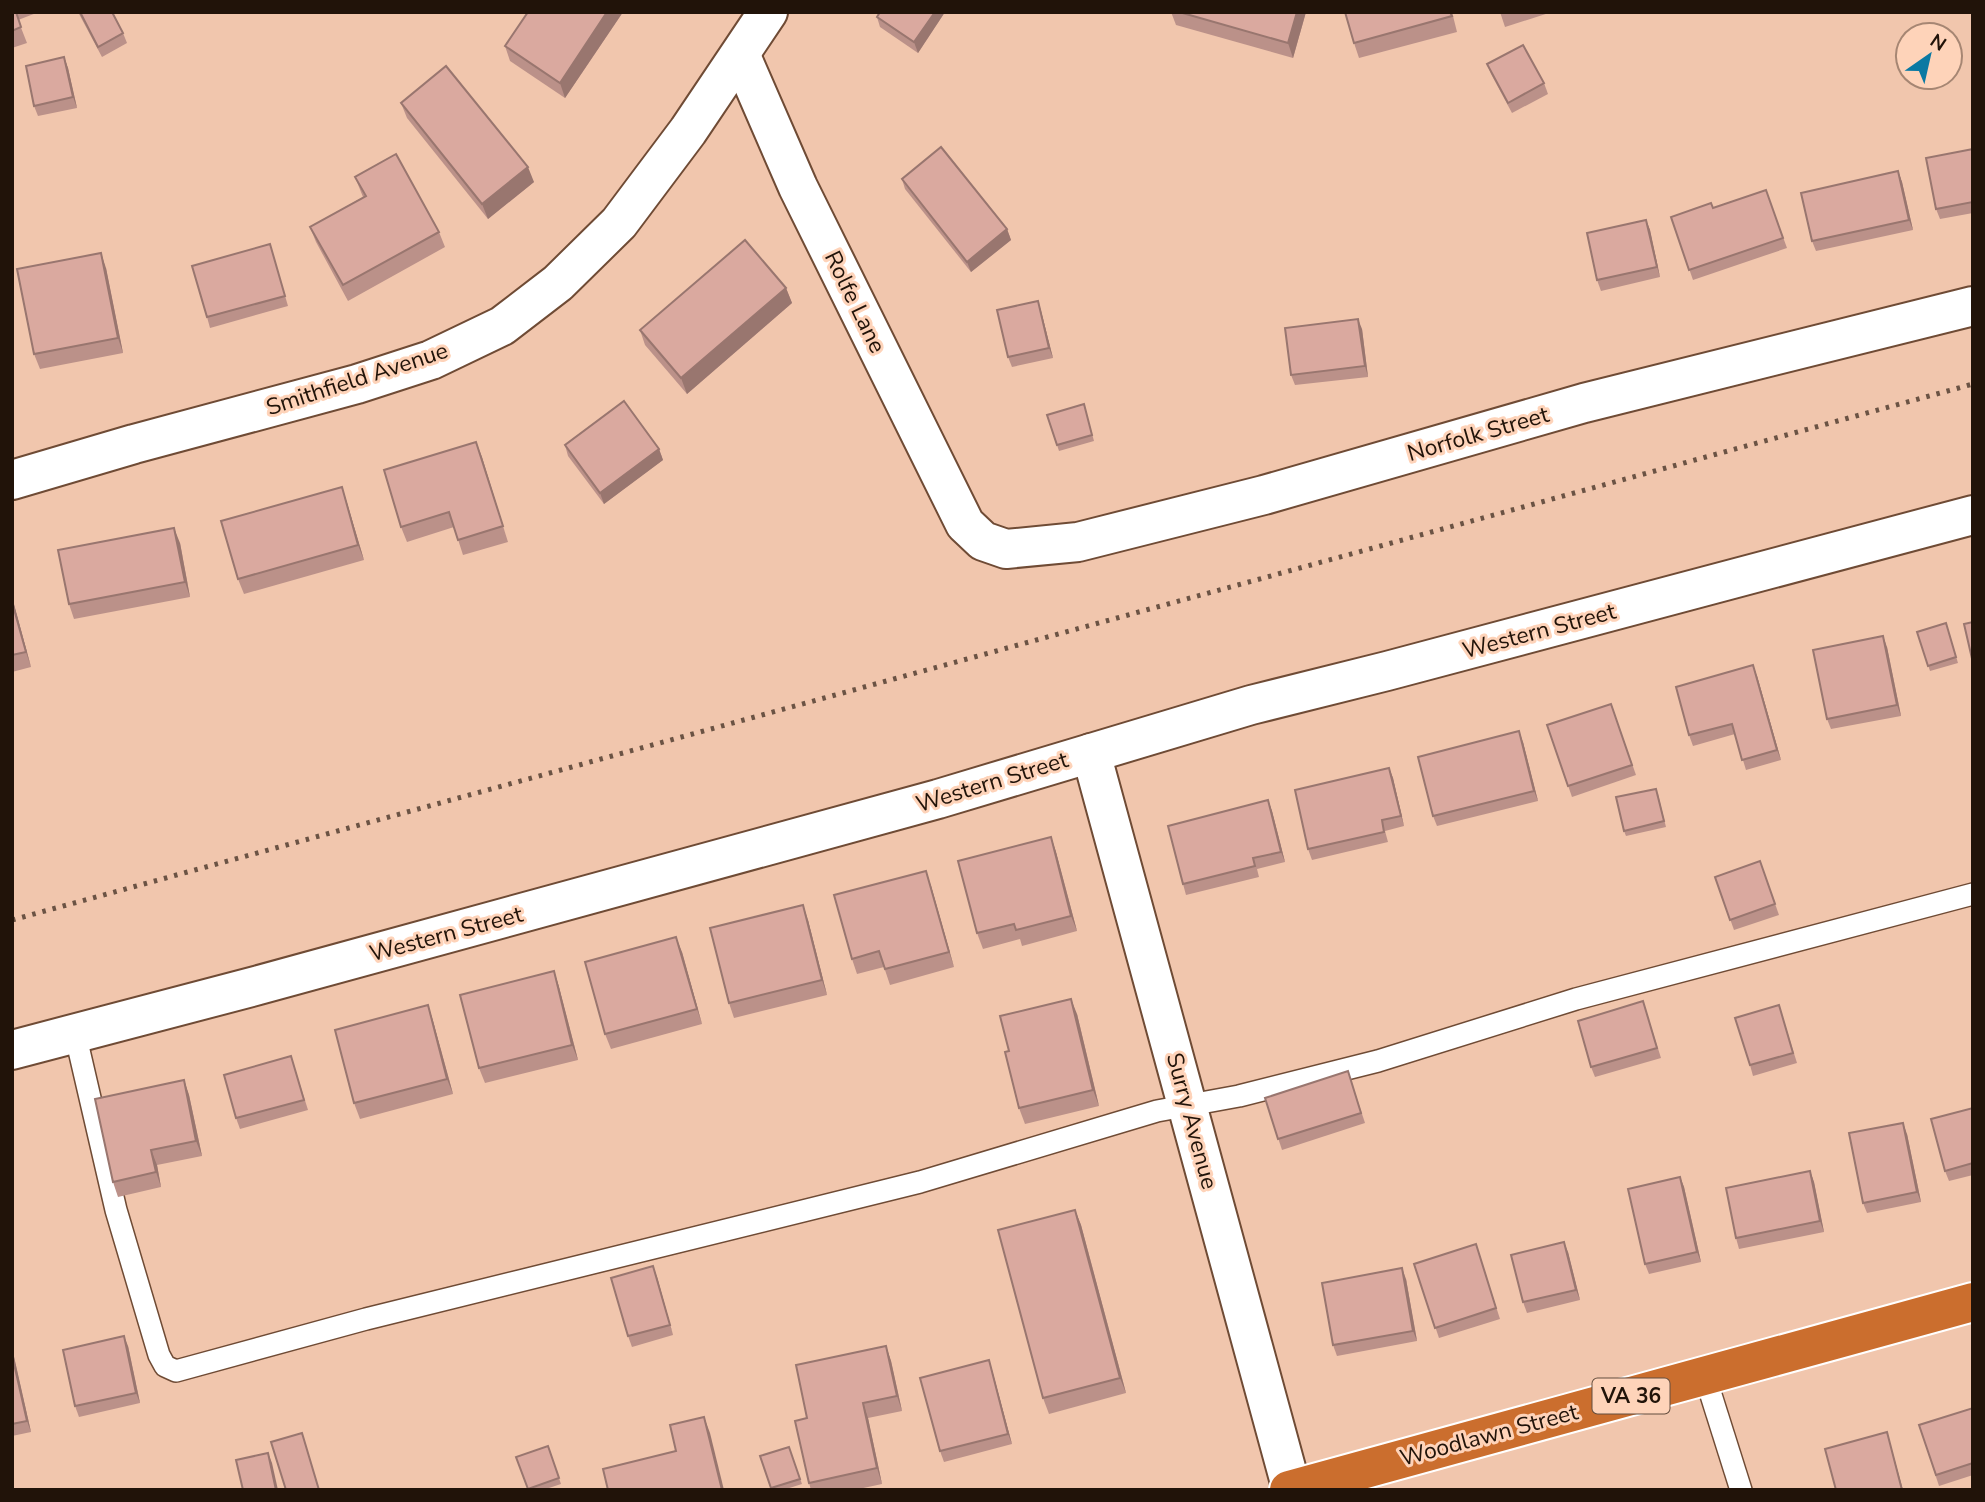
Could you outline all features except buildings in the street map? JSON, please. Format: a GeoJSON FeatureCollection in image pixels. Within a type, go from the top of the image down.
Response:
{"type":"FeatureCollection","features":[{"type":"Feature","properties":{"kind":"highway","name":"Woodlawn Street"},"geometry":{"type":"LineString","coordinates":[[1291,1490],[1973,1302]]}},
{"type":"Feature","properties":{"kind":"street","name":"Smithfield Avenue"},"geometry":{"type":"LineString","coordinates":[[12,480],[358,384],[431,360],[502,326],[558,283],[619,223],[688,131],[768,12]]}},
{"type":"Feature","properties":{"kind":"street","name":"Rolfe Lane"},"geometry":{"type":"LineString","coordinates":[[741,55],[798,187],[965,524],[983,541]]}},
{"type":"Feature","properties":{"kind":"street","name":"Norfolk Street"},"geometry":{"type":"LineString","coordinates":[[983,541],[1018,550],[1078,542],[1264,495],[1584,403],[1973,306]]}},
{"type":"Feature","properties":{"kind":"street","name":"Western Street"},"geometry":{"type":"LineString","coordinates":[[12,1050],[911,806],[1251,705],[1401,668],[1973,515]]}},
{"type":"Feature","properties":{"kind":"street","name":"Surry Avenue"},"geometry":{"type":"LineString","coordinates":[[1091,752],[1291,1490]]}},
{"type":"Feature","properties":{"kind":"lane"},"geometry":{"type":"LineString","coordinates":[[75,1033],[116,1210],[159,1355],[165,1366],[176,1371],[366,1319],[907,1185],[1157,1111],[1239,1097],[1378,1061],[1576,999],[1973,894]]}},
{"type":"Feature","properties":{"kind":"lane"},"geometry":{"type":"LineString","coordinates":[[1705,1376],[1741,1490]]}},
{"type":"Feature","properties":{"kind":"railway"},"geometry":{"type":"LineString","coordinates":[[12,920],[1973,384]]}}]}
